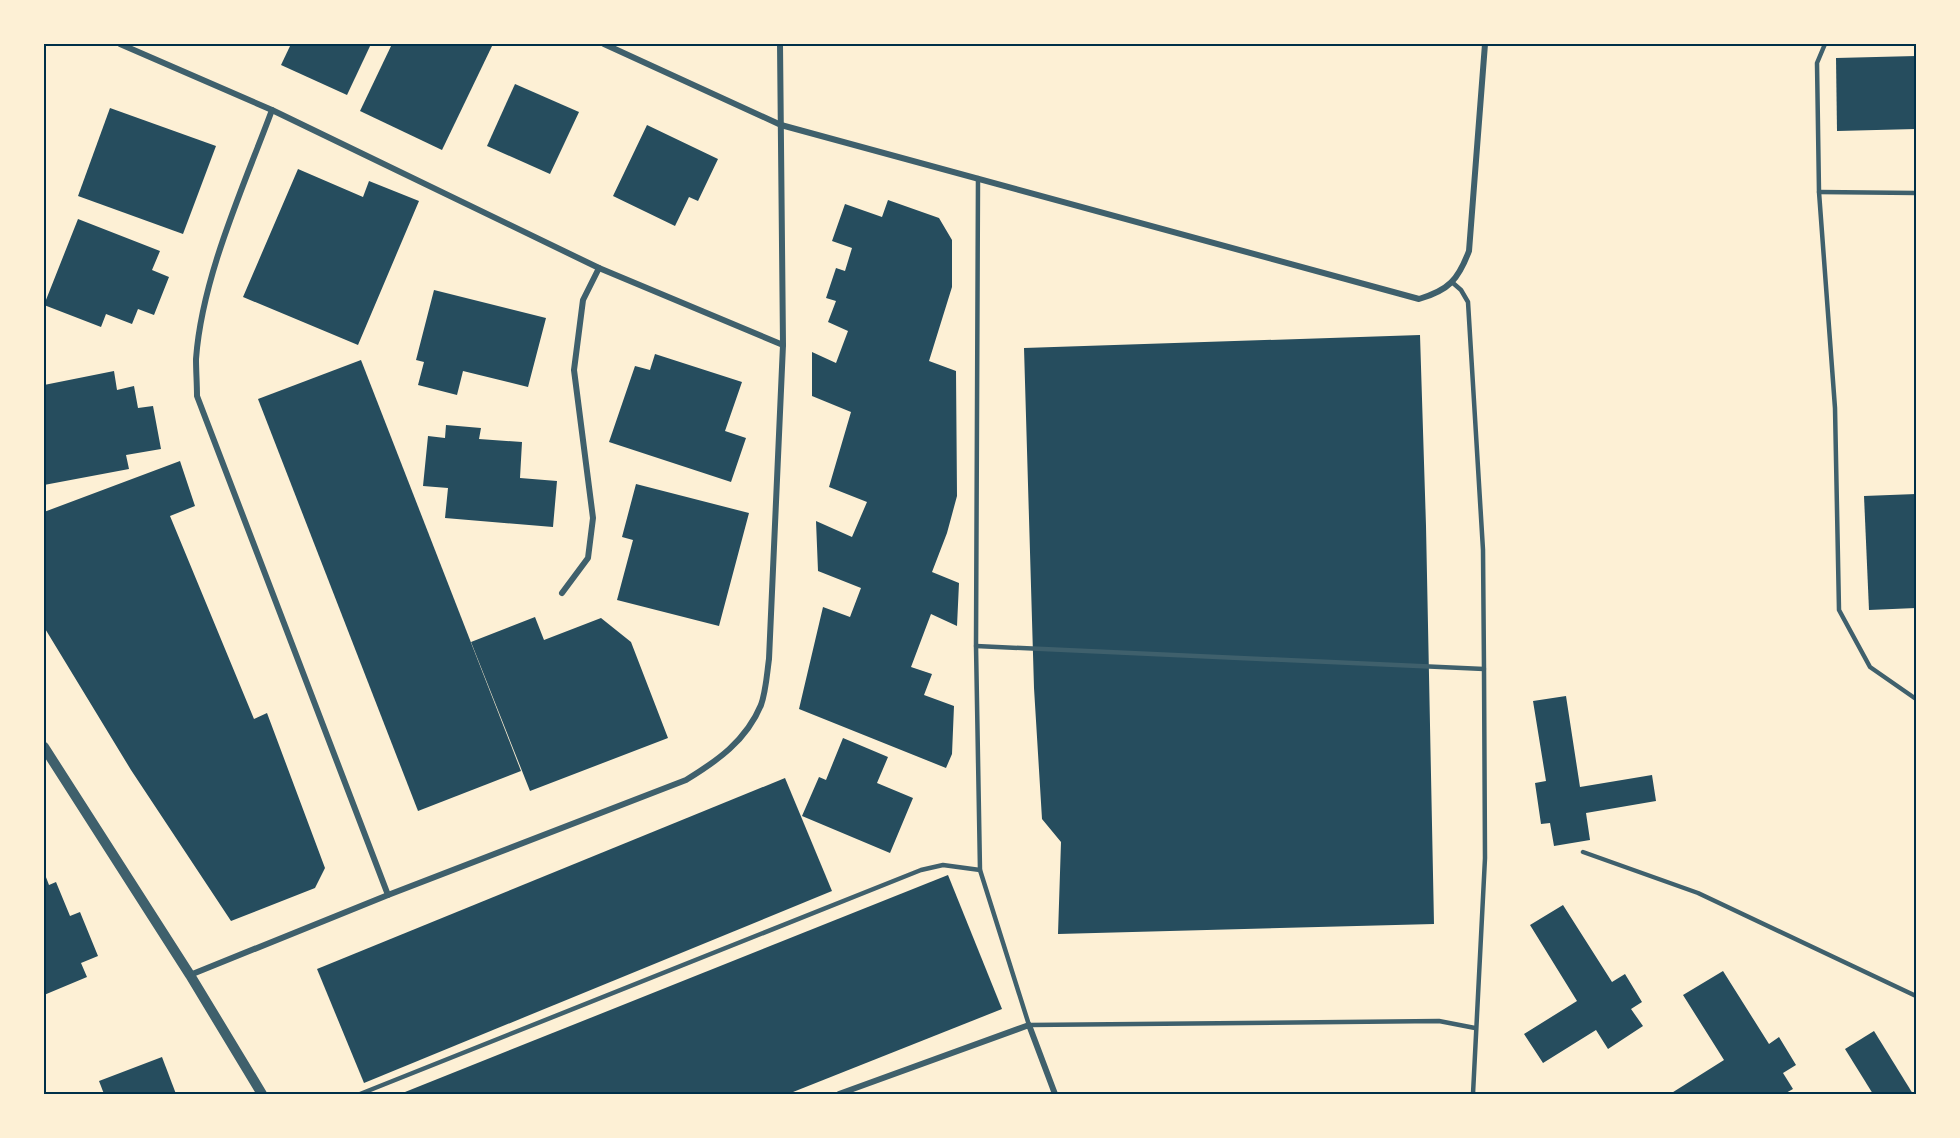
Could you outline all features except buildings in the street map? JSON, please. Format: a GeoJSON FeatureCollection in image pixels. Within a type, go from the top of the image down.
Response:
{"type":"FeatureCollection","features":[{"type":"Feature","properties":{"kind":"street"},"geometry":{"type":"LineString","coordinates":[[120,44],[272,110],[599,268],[783,345]]}},
{"type":"Feature","properties":{"kind":"street"},"geometry":{"type":"LineString","coordinates":[[604,44],[781,125],[1419,299],[1436,294],[1453,283],[1463,268],[1469,251],[1485,44]]}},
{"type":"Feature","properties":{"kind":"street"},"geometry":{"type":"LineString","coordinates":[[190,975],[388,895],[686,780],[716,761],[743,737],[761,704],[769,659],[783,345],[780,44]]}},
{"type":"Feature","properties":{"kind":"street"},"geometry":{"type":"LineString","coordinates":[[272,110],[216,262],[201,323],[196,361],[197,396],[388,895]]}},
{"type":"Feature","properties":{"kind":"street"},"geometry":{"type":"LineString","coordinates":[[562,593],[588,558],[594,518],[574,370],[583,300],[599,268]]}},
{"type":"Feature","properties":{"kind":"street"},"geometry":{"type":"LineString","coordinates":[[44,747],[190,975],[262,1095]]}},
{"type":"Feature","properties":{"kind":"street"},"geometry":{"type":"LineString","coordinates":[[839,1095],[1029,1024],[1055,1095]]}},
{"type":"Feature","properties":{"kind":"lane"},"geometry":{"type":"LineString","coordinates":[[1825,44],[1817,63],[1819,192],[1835,408],[1839,610],[1870,667],[1917,699]]}},
{"type":"Feature","properties":{"kind":"lane"},"geometry":{"type":"LineString","coordinates":[[978,177],[976,646],[980,870],[1029,1024],[1439,1021],[1475,1029]]}},
{"type":"Feature","properties":{"kind":"lane"},"geometry":{"type":"LineString","coordinates":[[1819,192],[1917,193]]}},
{"type":"Feature","properties":{"kind":"lane"},"geometry":{"type":"LineString","coordinates":[[1453,283],[1461,290],[1468,302],[1483,550],[1485,858],[1473,1095]]}},
{"type":"Feature","properties":{"kind":"lane"},"geometry":{"type":"LineString","coordinates":[[976,646],[1484,669]]}},
{"type":"Feature","properties":{"kind":"lane"},"geometry":{"type":"LineString","coordinates":[[1583,852],[1698,893],[1917,996]]}},
{"type":"Feature","properties":{"kind":"lane"},"geometry":{"type":"LineString","coordinates":[[360,1095],[921,870],[943,865],[980,870]]}}]}
